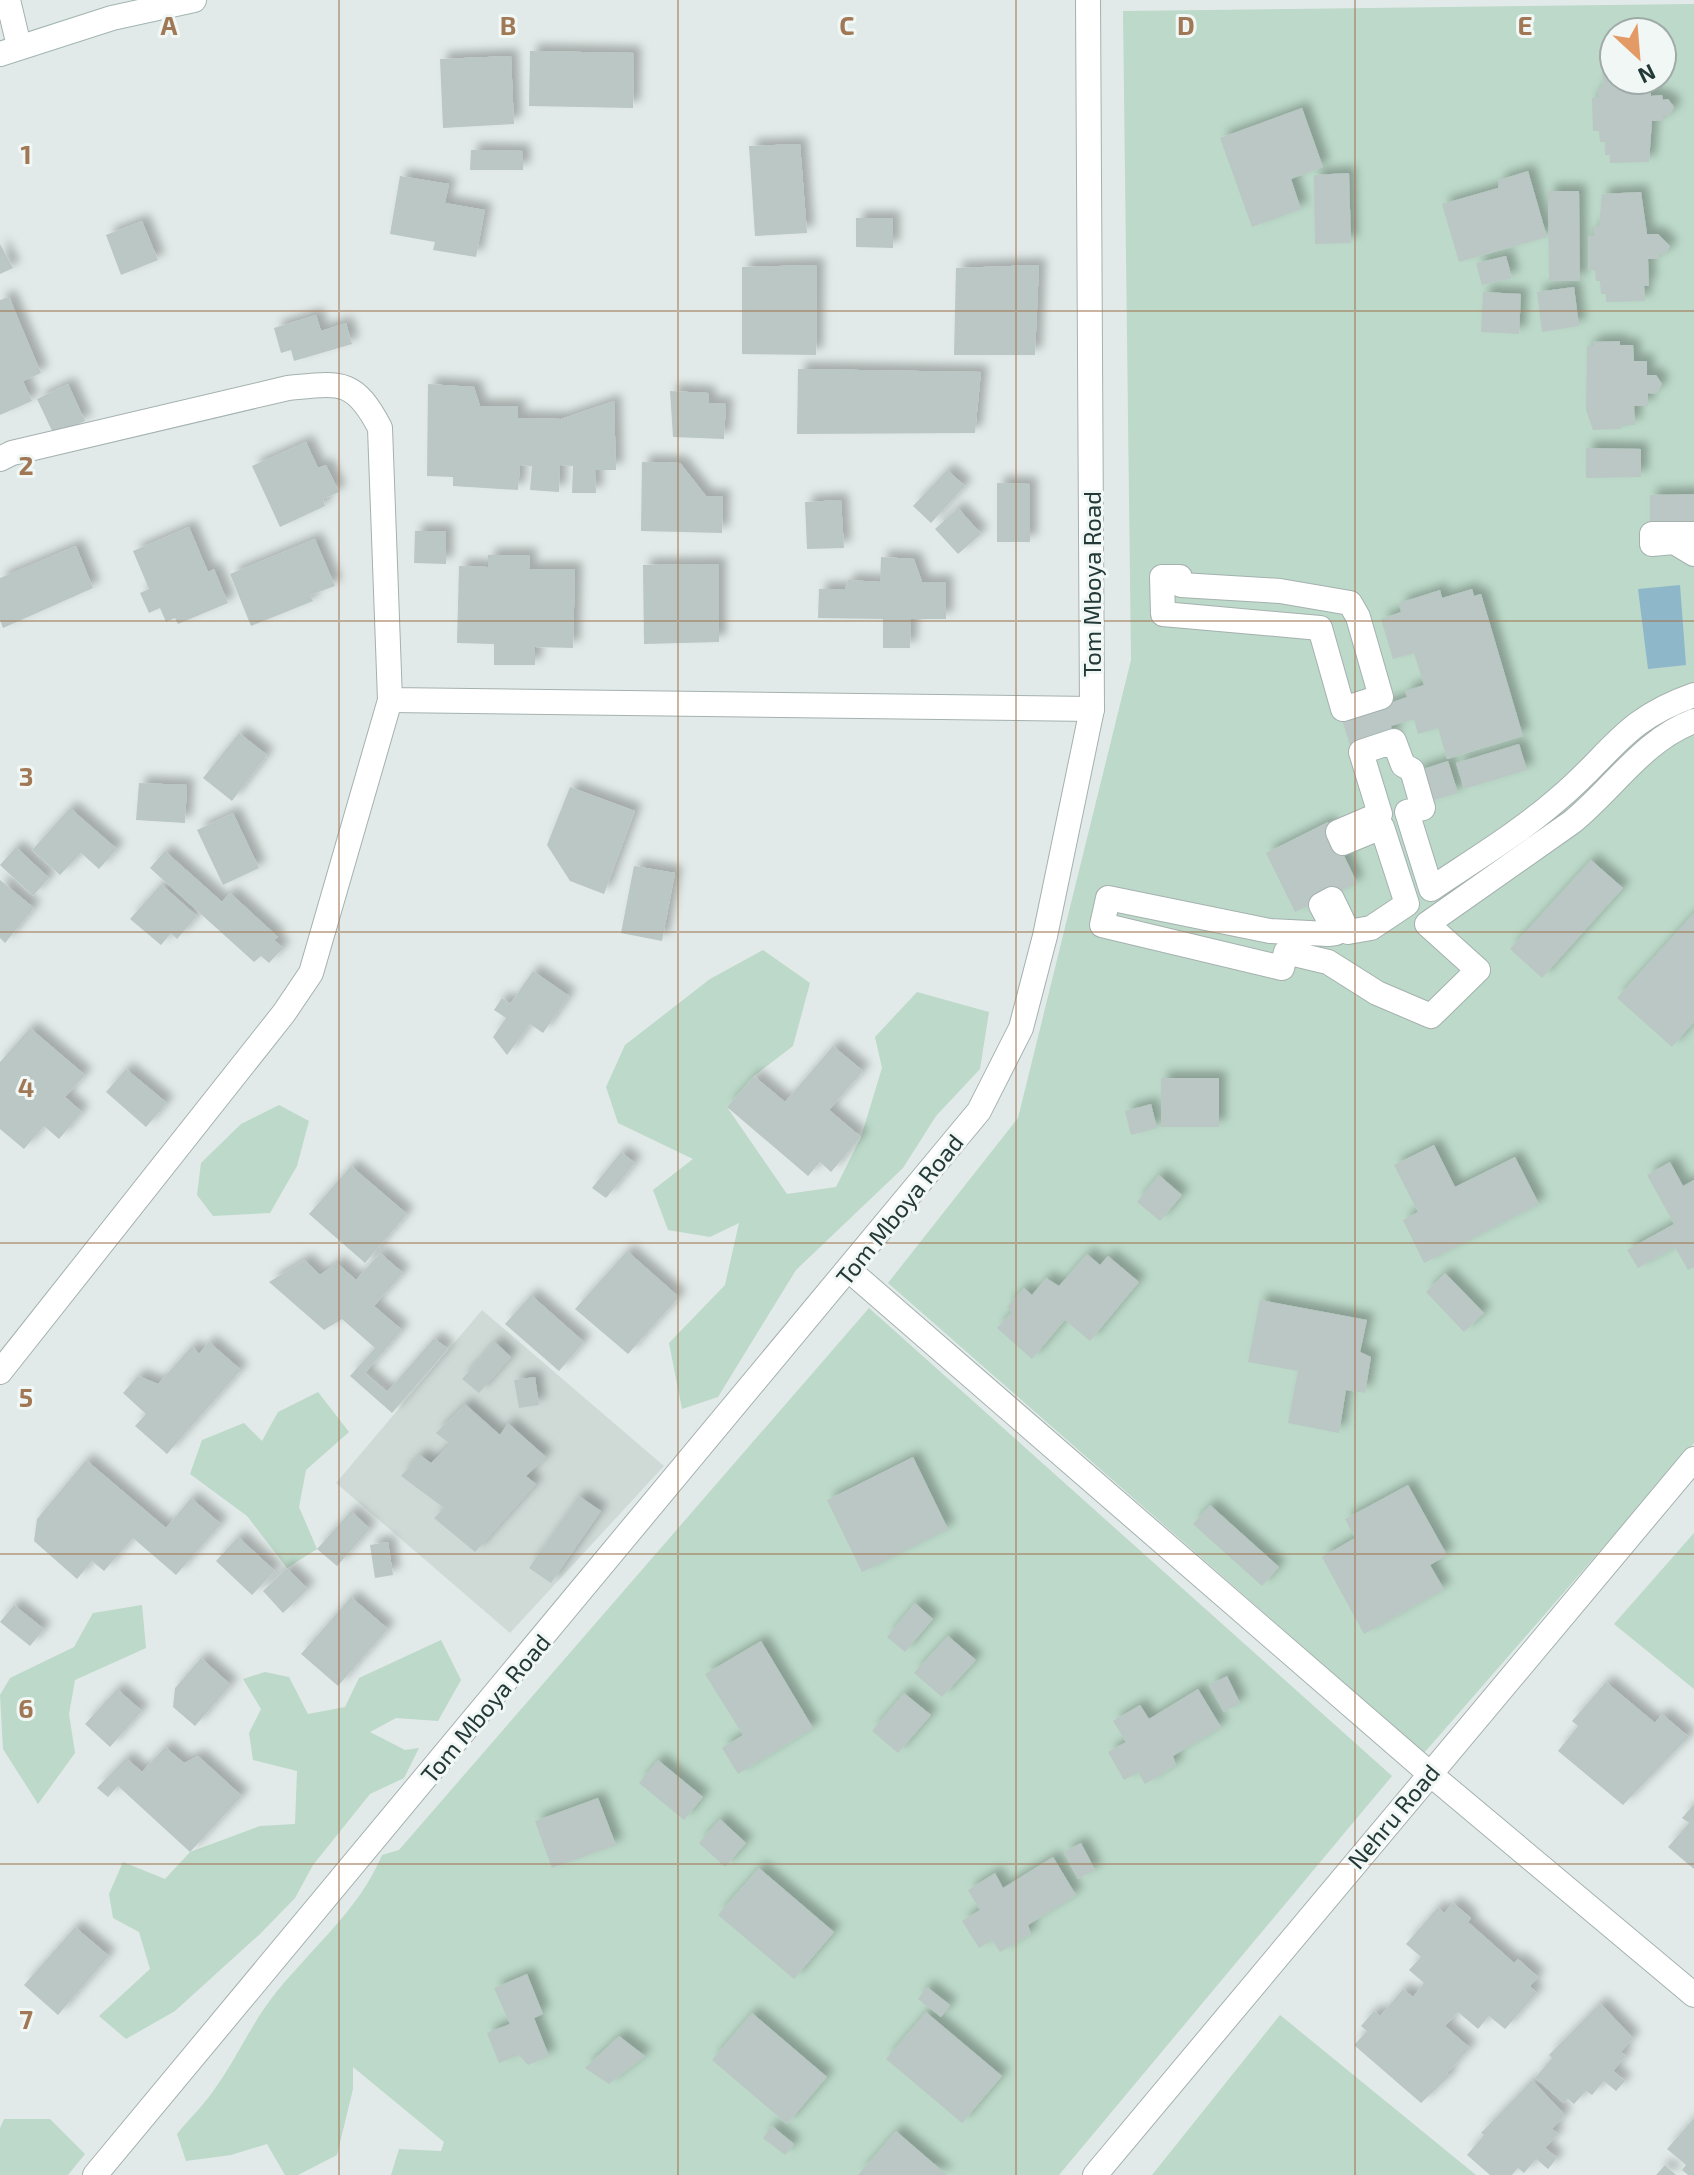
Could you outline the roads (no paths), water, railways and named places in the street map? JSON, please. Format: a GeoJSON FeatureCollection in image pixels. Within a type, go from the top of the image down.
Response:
{"type":"FeatureCollection","features":[{"type":"Feature","properties":{"kind":"street"},"geometry":{"type":"LineString","coordinates":[[8,0],[9,50],[112,18],[194,0]]}},
{"type":"Feature","properties":{"kind":"street","name":"Tom Mboya Road"},"geometry":{"type":"LineString","coordinates":[[95,2175],[979,1111],[1021,1028],[1045,936],[1092,709],[1088,0]]}},
{"type":"Feature","properties":{"kind":"street"},"geometry":{"type":"LineString","coordinates":[[0,459],[49,444],[288,388],[334,384],[364,396],[380,428],[390,700],[311,973],[284,1013],[0,1372]]}},
{"type":"Feature","properties":{"kind":"street"},"geometry":{"type":"LineString","coordinates":[[1694,534],[1652,534],[1652,544],[1674,542],[1694,554]]}},
{"type":"Feature","properties":{"kind":"street"},"geometry":{"type":"LineString","coordinates":[[1162,577],[1180,577],[1181,585],[1280,591],[1350,603],[1358,617],[1381,697],[1343,709],[1320,628],[1163,614],[1162,577]]}},
{"type":"Feature","properties":{"kind":"street"},"geometry":{"type":"LineString","coordinates":[[1694,695],[1650,712],[1616,738],[1590,770],[1557,801],[1431,889],[1407,812],[1423,808],[1412,770],[1403,765],[1394,741],[1361,752],[1380,814],[1338,832],[1343,843],[1382,827],[1407,904],[1371,928],[1348,932],[1332,899],[1321,905],[1336,933],[1328,934],[1270,931],[1108,898],[1102,925],[1282,968],[1286,952],[1328,962],[1377,993],[1431,1016],[1478,970],[1427,924],[1595,804],[1636,759],[1666,734],[1694,721]]}},
{"type":"Feature","properties":{"kind":"street"},"geometry":{"type":"LineString","coordinates":[[390,700],[1092,709]]}},
{"type":"Feature","properties":{"kind":"street"},"geometry":{"type":"LineString","coordinates":[[849,1270],[1429,1773],[1694,1995]]}},
{"type":"Feature","properties":{"kind":"street","name":"Nehru Road"},"geometry":{"type":"LineString","coordinates":[[1095,2175],[1694,1459]]}},
{"type":"Feature","properties":{"kind":"water"},"geometry":{"type":"Polygon","coordinates":[[[1680,585],[1686,665],[1648,669],[1638,589],[1680,585]]]}}]}
